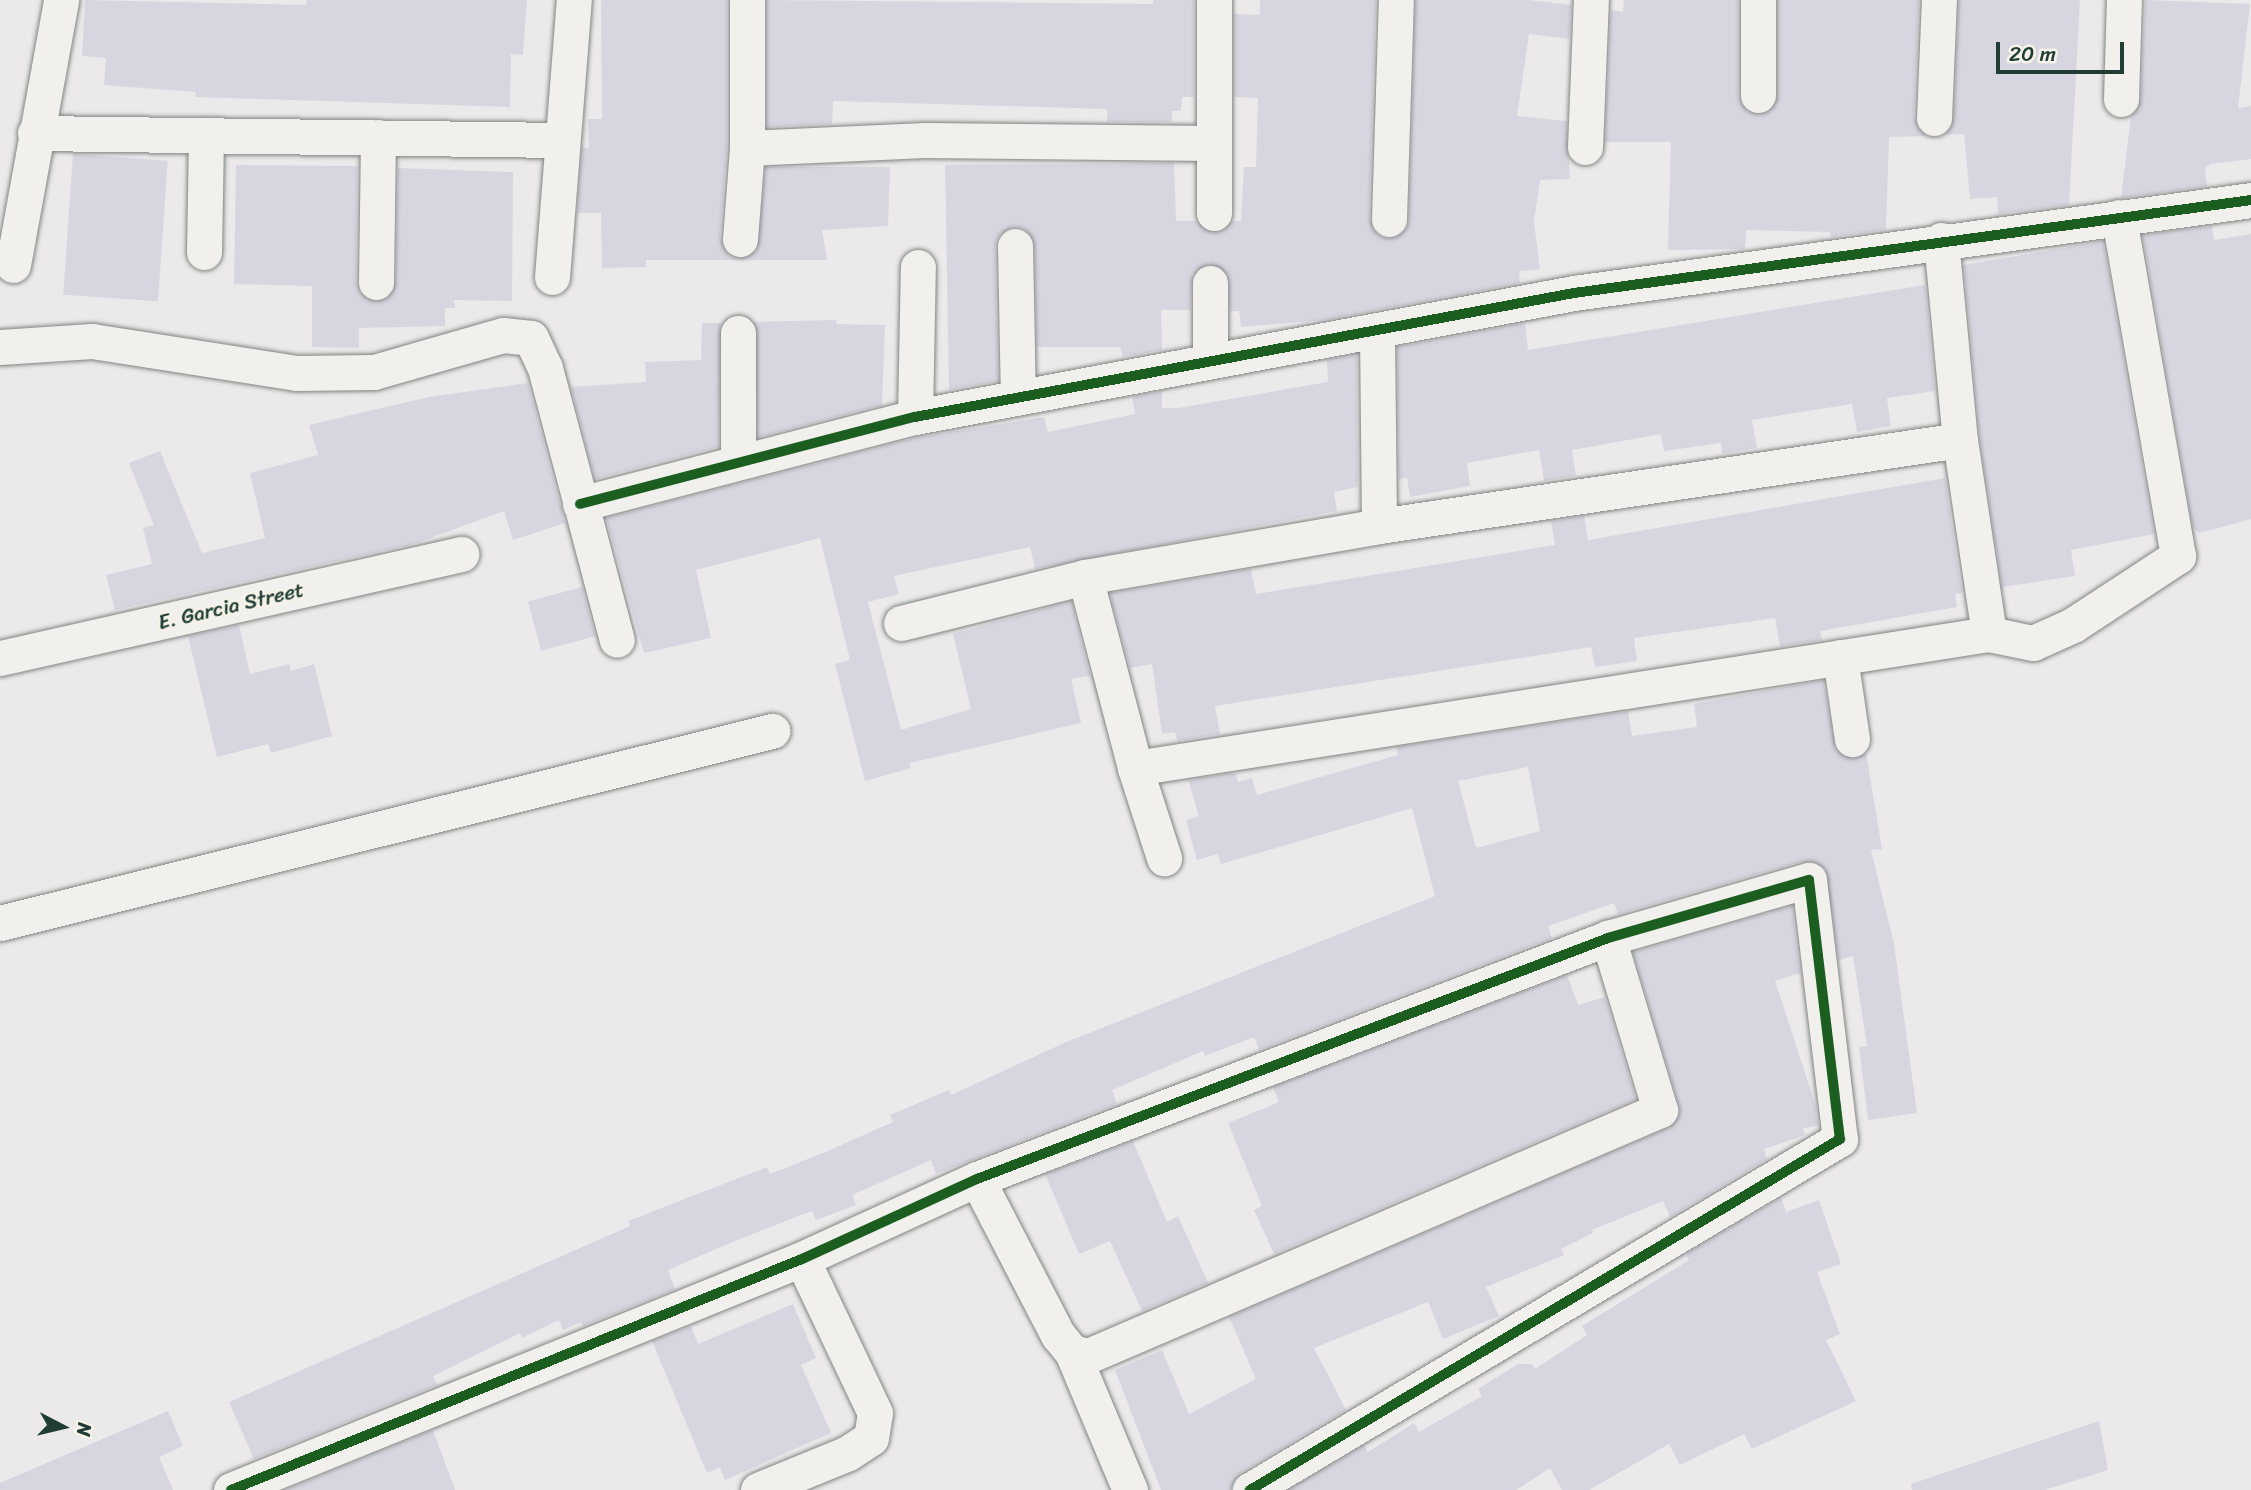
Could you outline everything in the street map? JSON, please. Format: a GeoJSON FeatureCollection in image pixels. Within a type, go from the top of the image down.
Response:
{"type":"FeatureCollection","features":[{"type":"Feature","properties":{"kind":"street"},"geometry":{"type":"LineString","coordinates":[[13,265],[61,0]]}},
{"type":"Feature","properties":{"kind":"street"},"geometry":{"type":"LineString","coordinates":[[552,277],[574,0]]}},
{"type":"Feature","properties":{"kind":"street"},"geometry":{"type":"LineString","coordinates":[[740,240],[747,148],[747,0]]}},
{"type":"Feature","properties":{"kind":"street"},"geometry":{"type":"LineString","coordinates":[[1214,0],[1211,143],[1214,213]]}},
{"type":"Feature","properties":{"kind":"street"},"geometry":{"type":"LineString","coordinates":[[1389,219],[1396,0]]}},
{"type":"Feature","properties":{"kind":"street"},"geometry":{"type":"LineString","coordinates":[[1584,147],[1591,0]]}},
{"type":"Feature","properties":{"kind":"street"},"geometry":{"type":"LineString","coordinates":[[1758,0],[1758,95]]}},
{"type":"Feature","properties":{"kind":"street"},"geometry":{"type":"LineString","coordinates":[[1934,118],[1939,0]]}},
{"type":"Feature","properties":{"kind":"street"},"geometry":{"type":"LineString","coordinates":[[2121,99],[2124,0]]}},
{"type":"Feature","properties":{"kind":"street"},"geometry":{"type":"LineString","coordinates":[[35,133],[561,140]]}},
{"type":"Feature","properties":{"kind":"street"},"geometry":{"type":"LineString","coordinates":[[204,252],[206,135]]}},
{"type":"Feature","properties":{"kind":"street"},"geometry":{"type":"LineString","coordinates":[[376,282],[378,137]]}},
{"type":"Feature","properties":{"kind":"street"},"geometry":{"type":"LineString","coordinates":[[747,148],[925,140],[1211,143]]}},
{"type":"Feature","properties":{"kind":"street"},"geometry":{"type":"LineString","coordinates":[[580,504],[915,417],[1210,361],[1377,333],[1574,293],[1941,240],[2251,200]]}},
{"type":"Feature","properties":{"kind":"street"},"geometry":{"type":"LineString","coordinates":[[1135,768],[1989,634],[2033,643],[2073,625],[2178,556],[2119,216]]}},
{"type":"Feature","properties":{"kind":"street"},"geometry":{"type":"LineString","coordinates":[[1941,240],[1959,440],[1989,634]]}},
{"type":"Feature","properties":{"kind":"street"},"geometry":{"type":"LineString","coordinates":[[1016,246],[1018,396]]}},
{"type":"Feature","properties":{"kind":"street"},"geometry":{"type":"LineString","coordinates":[[915,417],[918,267]]}},
{"type":"Feature","properties":{"kind":"street"},"geometry":{"type":"LineString","coordinates":[[1210,283],[1210,361]]}},
{"type":"Feature","properties":{"kind":"street"},"geometry":{"type":"LineString","coordinates":[[738,333],[738,461]]}},
{"type":"Feature","properties":{"kind":"street"},"geometry":{"type":"LineString","coordinates":[[1377,333],[1379,526]]}},
{"type":"Feature","properties":{"kind":"street"},"geometry":{"type":"LineString","coordinates":[[0,347],[92,341],[297,373],[374,372],[503,335],[531,338],[545,368],[617,640]]}},
{"type":"Feature","properties":{"kind":"street"},"geometry":{"type":"LineString","coordinates":[[901,623],[1085,577],[1379,526],[1959,440]]}},
{"type":"Feature","properties":{"kind":"street","name":"E. Garcia Street"},"geometry":{"type":"LineString","coordinates":[[0,658],[461,554]]}},
{"type":"Feature","properties":{"kind":"street"},"geometry":{"type":"LineString","coordinates":[[1085,577],[1135,768],[1164,858]]}},
{"type":"Feature","properties":{"kind":"street"},"geometry":{"type":"LineString","coordinates":[[1840,657],[1852,739]]}},
{"type":"Feature","properties":{"kind":"street"},"geometry":{"type":"LineString","coordinates":[[0,923],[772,731]]}},
{"type":"Feature","properties":{"kind":"street"},"geometry":{"type":"LineString","coordinates":[[231,1490],[802,1259],[977,1179],[1608,938],[1810,880],[1840,1139],[1251,1490]]}},
{"type":"Feature","properties":{"kind":"street"},"geometry":{"type":"LineString","coordinates":[[1072,1352],[1088,1356],[1660,1110],[1608,938]]}},
{"type":"Feature","properties":{"kind":"street"},"geometry":{"type":"LineString","coordinates":[[977,1179],[1058,1335],[1072,1352],[1129,1490]]}},
{"type":"Feature","properties":{"kind":"street"},"geometry":{"type":"LineString","coordinates":[[758,1490],[848,1453],[871,1437],[875,1413],[802,1259]]}},
{"type":"Feature","properties":{"kind":"building"},"geometry":{"type":"Polygon","coordinates":[[[85,0],[306,5],[307,0],[527,0],[523,55],[511,54],[510,107],[195,97],[196,92],[104,85],[106,58],[82,56],[85,0]]]}},
{"type":"Feature","properties":{"kind":"building"},"geometry":{"type":"Polygon","coordinates":[[[601,0],[727,0],[727,147],[720,237],[728,255],[739,259],[757,250],[766,167],[890,167],[888,226],[822,230],[827,260],[646,260],[646,267],[602,268],[601,213],[577,213],[582,148],[589,148],[588,119],[602,119],[601,0]]]}},
{"type":"Feature","properties":{"kind":"building"},"geometry":{"type":"Polygon","coordinates":[[[767,0],[1153,4],[1153,0],[1194,0],[1194,97],[1182,97],[1181,111],[1172,111],[1172,122],[1107,122],[1107,109],[833,101],[832,124],[767,127],[767,0]]]}},
{"type":"Feature","properties":{"kind":"building"},"geometry":{"type":"Polygon","coordinates":[[[1260,0],[1376,0],[1369,218],[1378,236],[1389,239],[1406,230],[1409,220],[1416,0],[1528,0],[1571,5],[1569,39],[1529,34],[1517,116],[1566,121],[1570,179],[1540,180],[1534,222],[1540,269],[1519,271],[1520,283],[1324,320],[1241,327],[1239,311],[1230,311],[1228,274],[1209,263],[1192,274],[1190,310],[1161,310],[1162,350],[1123,357],[1120,347],[1037,347],[1035,245],[1025,229],[1014,226],[998,236],[995,246],[998,381],[949,390],[945,165],[1174,163],[1176,221],[1196,221],[1213,233],[1223,231],[1232,221],[1241,221],[1244,167],[1256,167],[1258,98],[1234,97],[1234,14],[1260,15],[1260,0]]]}},
{"type":"Feature","properties":{"kind":"building"},"geometry":{"type":"Polygon","coordinates":[[[1624,0],[1738,0],[1738,96],[1747,112],[1757,115],[1769,112],[1778,96],[1778,0],[1919,0],[1914,117],[1926,136],[1889,137],[1886,230],[1831,237],[1830,232],[1746,230],[1745,249],[1668,250],[1671,142],[1605,142],[1611,10],[1623,12],[1624,0]]]}},
{"type":"Feature","properties":{"kind":"building"},"geometry":{"type":"Polygon","coordinates":[[[1959,0],[2080,0],[2069,205],[1998,214],[1997,197],[1970,199],[1964,134],[1944,135],[1954,119],[1959,0]]]}},
{"type":"Feature","properties":{"kind":"building"},"geometry":{"type":"Polygon","coordinates":[[[2145,0],[2250,4],[2238,108],[2251,106],[2251,159],[2211,164],[2205,168],[2207,186],[2121,198],[2131,116],[2141,100],[2145,0]]]}},
{"type":"Feature","properties":{"kind":"building"},"geometry":{"type":"Polygon","coordinates":[[[73,154],[168,161],[158,301],[63,295],[73,154]]]}},
{"type":"Feature","properties":{"kind":"building"},"geometry":{"type":"Polygon","coordinates":[[[236,165],[357,166],[356,282],[359,292],[375,302],[386,299],[396,283],[398,168],[513,172],[512,301],[454,300],[455,308],[445,308],[445,326],[359,328],[359,348],[312,347],[312,286],[234,284],[236,165]]]}},
{"type":"Feature","properties":{"kind":"building"},"geometry":{"type":"Polygon","coordinates":[[[2212,226],[2214,240],[2251,234],[2251,519],[2199,533],[2193,527],[2143,235],[2212,226]]]}},
{"type":"Feature","properties":{"kind":"building"},"geometry":{"type":"Polygon","coordinates":[[[2103,241],[2154,534],[2071,550],[2075,576],[2002,587],[1980,438],[1964,265],[2103,241]]]}},
{"type":"Feature","properties":{"kind":"building"},"geometry":{"type":"Polygon","coordinates":[[[1925,285],[1935,391],[1887,398],[1891,426],[1857,432],[1852,404],[1752,420],[1757,448],[1722,454],[1721,443],[1664,451],[1661,434],[1572,450],[1576,476],[1544,481],[1539,450],[1467,463],[1470,486],[1410,497],[1407,478],[1399,479],[1397,347],[1525,323],[1528,350],[1925,285]]]}},
{"type":"Feature","properties":{"kind":"building"},"geometry":{"type":"Polygon","coordinates":[[[836,320],[837,324],[885,325],[882,405],[758,437],[754,322],[836,320]]]}},
{"type":"Feature","properties":{"kind":"building"},"geometry":{"type":"Polygon","coordinates":[[[702,323],[721,323],[718,447],[595,479],[571,387],[646,382],[645,362],[701,360],[702,323]]]}},
{"type":"Feature","properties":{"kind":"building"},"geometry":{"type":"Polygon","coordinates":[[[1357,354],[1358,487],[1334,492],[1337,511],[1035,569],[1030,547],[894,576],[899,594],[868,602],[901,730],[971,709],[953,634],[1071,601],[1090,676],[1071,679],[1081,723],[909,763],[911,768],[865,781],[835,664],[850,660],[820,538],[696,570],[711,638],[644,653],[606,518],[919,437],[1044,417],[1048,432],[1135,414],[1132,397],[1162,391],[1162,408],[1179,408],[1328,382],[1327,360],[1357,354]]]}},
{"type":"Feature","properties":{"kind":"building"},"geometry":{"type":"Polygon","coordinates":[[[528,383],[565,523],[513,540],[504,511],[414,544],[115,610],[106,575],[152,564],[143,528],[154,525],[129,463],[160,451],[202,553],[265,538],[250,473],[318,455],[309,425],[429,397],[528,383]]]}},
{"type":"Feature","properties":{"kind":"building"},"geometry":{"type":"Polygon","coordinates":[[[1945,478],[1962,593],[1955,594],[1957,607],[1820,631],[1822,640],[1780,646],[1775,618],[1634,638],[1637,661],[1595,667],[1591,647],[1215,706],[1220,734],[1177,741],[1175,732],[1162,734],[1152,664],[1130,668],[1110,593],[1251,569],[1256,594],[1555,545],[1551,521],[1584,516],[1588,540],[1945,478]]]}},
{"type":"Feature","properties":{"kind":"building"},"geometry":{"type":"Polygon","coordinates":[[[582,587],[595,636],[541,651],[528,601],[582,587]]]}},
{"type":"Feature","properties":{"kind":"building"},"geometry":{"type":"Polygon","coordinates":[[[239,625],[250,674],[289,664],[291,671],[314,664],[332,736],[271,753],[268,744],[217,757],[188,636],[239,625]]]}},
{"type":"Feature","properties":{"kind":"building"},"geometry":{"type":"Polygon","coordinates":[[[1823,680],[1836,751],[1854,759],[1866,753],[1882,849],[1871,850],[1894,944],[1917,1113],[1868,1120],[1859,1047],[1867,1046],[1853,956],[1839,960],[1825,868],[1803,861],[1618,914],[1614,903],[1548,926],[1552,938],[1259,1050],[1254,1037],[1205,1056],[1203,1051],[1112,1090],[1117,1104],[936,1174],[931,1160],[852,1195],[856,1205],[816,1220],[812,1211],[668,1270],[675,1289],[583,1326],[581,1322],[563,1330],[559,1320],[522,1338],[520,1333],[433,1376],[437,1385],[254,1459],[229,1402],[630,1226],[628,1221],[767,1167],[770,1174],[823,1153],[893,1122],[890,1115],[949,1090],[951,1095],[1064,1043],[1435,896],[1412,808],[1221,864],[1218,854],[1197,860],[1186,820],[1199,816],[1188,780],[1235,773],[1238,782],[1252,778],[1257,795],[1398,755],[1396,747],[1628,711],[1632,736],[1697,727],[1694,704],[1823,680]],[[1528,767],[1458,781],[1476,848],[1540,831],[1528,767]]]}},
{"type":"Feature","properties":{"kind":"building"},"geometry":{"type":"Polygon","coordinates":[[[1792,906],[1800,973],[1775,981],[1815,1103],[1818,1126],[1803,1128],[1805,1135],[1764,1149],[1767,1159],[1670,1217],[1663,1201],[1592,1230],[1593,1233],[1561,1249],[1564,1255],[1486,1287],[1499,1316],[1443,1339],[1428,1302],[1314,1348],[1346,1410],[1240,1473],[1230,1490],[1161,1490],[1115,1370],[1162,1350],[1189,1414],[1256,1379],[1229,1317],[1669,1128],[1680,1114],[1679,1104],[1633,952],[1792,906]]]}},
{"type":"Feature","properties":{"kind":"building"},"geometry":{"type":"Polygon","coordinates":[[[1567,975],[1578,1005],[1605,997],[1636,1099],[1274,1254],[1254,1210],[1262,1206],[1228,1123],[1279,1102],[1273,1087],[1567,975]]]}},
{"type":"Feature","properties":{"kind":"building"},"geometry":{"type":"Polygon","coordinates":[[[1133,1141],[1167,1222],[1178,1216],[1208,1283],[1142,1311],[1110,1241],[1079,1254],[1045,1174],[1133,1141]]]}},
{"type":"Feature","properties":{"kind":"building"},"geometry":{"type":"Polygon","coordinates":[[[1781,1198],[1786,1212],[1819,1200],[1841,1264],[1817,1272],[1840,1334],[1826,1340],[1856,1401],[1752,1449],[1744,1434],[1680,1465],[1669,1444],[1589,1490],[1562,1490],[1550,1468],[1516,1490],[1289,1490],[1364,1445],[1368,1452],[1414,1423],[1419,1432],[1482,1396],[1478,1389],[1518,1364],[1532,1364],[1535,1369],[1587,1335],[1582,1326],[1689,1260],[1686,1254],[1781,1198]]]}},
{"type":"Feature","properties":{"kind":"building"},"geometry":{"type":"Polygon","coordinates":[[[793,1304],[816,1358],[801,1365],[831,1433],[725,1480],[720,1467],[707,1473],[652,1341],[691,1326],[698,1344],[793,1304]]]}},
{"type":"Feature","properties":{"kind":"building"},"geometry":{"type":"Polygon","coordinates":[[[168,1411],[183,1446],[159,1457],[173,1490],[0,1490],[0,1483],[168,1411]]]}},
{"type":"Feature","properties":{"kind":"building"},"geometry":{"type":"Polygon","coordinates":[[[2099,1421],[2108,1470],[2045,1490],[1912,1490],[1911,1484],[2099,1421]]]}},
{"type":"Feature","properties":{"kind":"building"},"geometry":{"type":"Polygon","coordinates":[[[433,1430],[455,1490],[285,1490],[433,1430]]]}},
{"type":"Feature","properties":{"kind":"cycle path"},"geometry":{"type":"LineString","coordinates":[[580,504],[915,417],[1574,293],[2251,200]]}},
{"type":"Feature","properties":{"kind":"cycle path"},"geometry":{"type":"LineString","coordinates":[[231,1490],[802,1259],[977,1179],[1608,938],[1809,880],[1840,1139],[1250,1490]]}}]}
